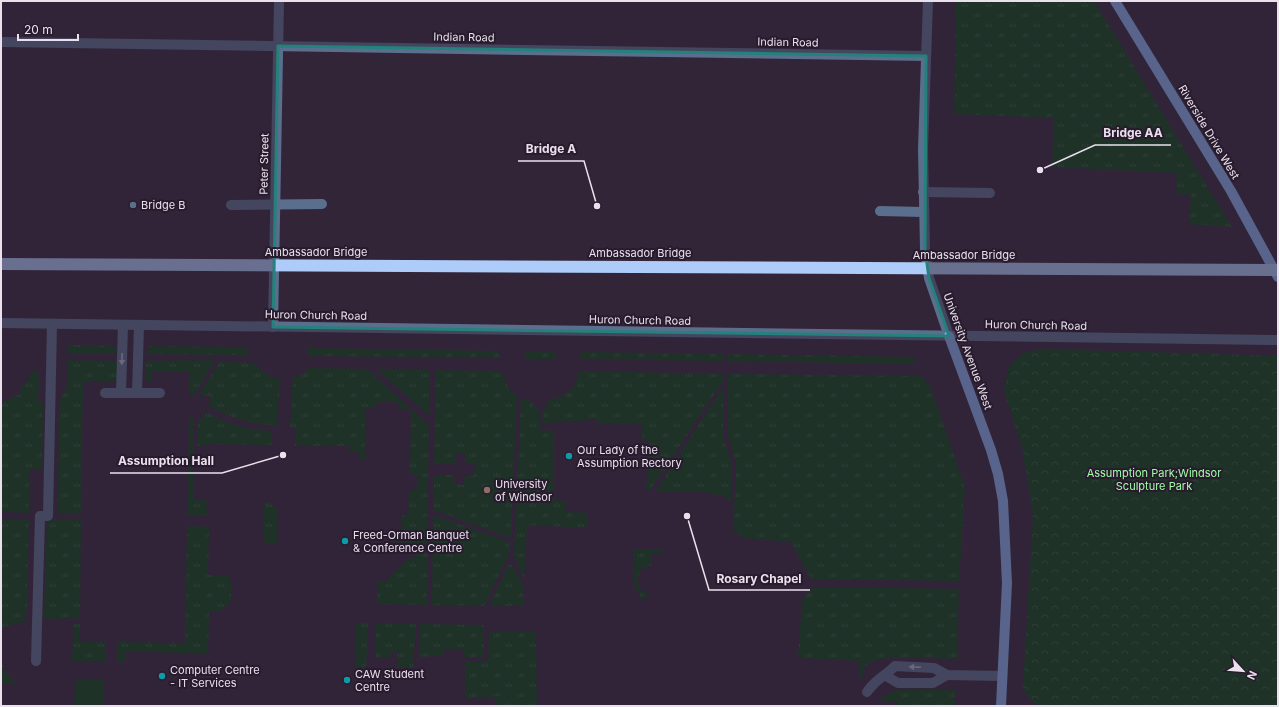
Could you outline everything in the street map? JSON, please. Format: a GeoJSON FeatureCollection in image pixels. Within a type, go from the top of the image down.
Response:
{"type":"FeatureCollection","features":[{"type":"Feature","properties":{"kind":"highway","name":"Ambassador Bridge"},"geometry":{"type":"LineString","coordinates":[[1,264],[1278,270]]}},
{"type":"Feature","properties":{"kind":"main road","name":"Riverside Drive West"},"geometry":{"type":"LineString","coordinates":[[1115,1],[1231,191],[1278,277]]}},
{"type":"Feature","properties":{"kind":"main road","name":"University Avenue West"},"geometry":{"type":"LineString","coordinates":[[949,336],[991,450],[998,474],[1003,501],[1007,583],[1001,706]]}},
{"type":"Feature","properties":{"kind":"street","name":"Peter Street"},"geometry":{"type":"LineString","coordinates":[[273,327],[280,1]]}},
{"type":"Feature","properties":{"kind":"street","name":"University Avenue West"},"geometry":{"type":"LineString","coordinates":[[928,1],[923,192],[925,249],[929,278],[949,336]]}},
{"type":"Feature","properties":{"kind":"street","name":"Indian Road"},"geometry":{"type":"LineString","coordinates":[[1,42],[926,56]]}},
{"type":"Feature","properties":{"kind":"street"},"geometry":{"type":"LineString","coordinates":[[923,192],[990,193]]}},
{"type":"Feature","properties":{"kind":"street"},"geometry":{"type":"LineString","coordinates":[[231,205],[322,204]]}},
{"type":"Feature","properties":{"kind":"street"},"geometry":{"type":"LineString","coordinates":[[880,211],[923,212]]}},
{"type":"Feature","properties":{"kind":"street","name":"Huron Church Road"},"geometry":{"type":"LineString","coordinates":[[1,323],[1278,340]]}},
{"type":"Feature","properties":{"kind":"street"},"geometry":{"type":"LineString","coordinates":[[36,661],[40,516],[48,516],[52,324]]}},
{"type":"Feature","properties":{"kind":"street"},"geometry":{"type":"LineString","coordinates":[[121,393],[122,325]]}},
{"type":"Feature","properties":{"kind":"street"},"geometry":{"type":"LineString","coordinates":[[137,393],[140,325]]}},
{"type":"Feature","properties":{"kind":"street"},"geometry":{"type":"LineString","coordinates":[[105,393],[160,393]]}},
{"type":"Feature","properties":{"kind":"street"},"geometry":{"type":"LineString","coordinates":[[867,692],[875,681],[886,676],[895,666],[934,668],[947,675],[1002,676]]}},
{"type":"Feature","properties":{"kind":"street"},"geometry":{"type":"LineString","coordinates":[[886,676],[898,683],[933,683],[947,675]]}},
{"type":"Feature","properties":{"kind":"highlighted area"},"geometry":{"type":"Polygon","coordinates":[[[278,46],[926,56],[925,249],[929,278],[949,336],[273,327],[278,46]]]}},
{"type":"Feature","properties":{"kind":"green space"},"geometry":{"type":"Polygon","coordinates":[[[956,1],[1094,1],[1232,227],[1189,224],[1191,195],[1176,194],[1177,173],[1052,167],[1054,118],[954,114],[956,1]]]}},
{"type":"Feature","properties":{"kind":"green space"},"geometry":{"type":"Polygon","coordinates":[[[67,345],[114,346],[118,354],[67,353],[67,345]]]}},
{"type":"Feature","properties":{"kind":"green space"},"geometry":{"type":"Polygon","coordinates":[[[150,346],[247,347],[247,355],[145,354],[150,346]]]}},
{"type":"Feature","properties":{"kind":"green space"},"geometry":{"type":"Polygon","coordinates":[[[308,348],[498,351],[500,358],[308,356],[308,348]]]}},
{"type":"Feature","properties":{"kind":"green space","name":"Assumption Park;Windsor Sculpture Park"},"geometry":{"type":"Polygon","coordinates":[[[1042,349],[1278,356],[1278,706],[1038,706],[1029,698],[1023,687],[1033,516],[1023,452],[1004,390],[1009,366],[1023,353],[1042,349]]]}},
{"type":"Feature","properties":{"kind":"green space"},"geometry":{"type":"Polygon","coordinates":[[[525,351],[555,352],[556,359],[525,359],[525,351]]]}},
{"type":"Feature","properties":{"kind":"green space"},"geometry":{"type":"Polygon","coordinates":[[[582,352],[724,354],[724,361],[580,359],[582,352]]]}},
{"type":"Feature","properties":{"kind":"green space"},"geometry":{"type":"Polygon","coordinates":[[[727,354],[914,357],[916,364],[727,361],[727,354]]]}},
{"type":"Feature","properties":{"kind":"green space"},"geometry":{"type":"Polygon","coordinates":[[[68,360],[118,361],[117,381],[83,381],[81,513],[58,513],[59,402],[68,383],[68,360]]]}},
{"type":"Feature","properties":{"kind":"green space"},"geometry":{"type":"Polygon","coordinates":[[[215,360],[194,395],[189,395],[190,372],[151,372],[151,381],[145,381],[145,361],[215,360]]]}},
{"type":"Feature","properties":{"kind":"green space"},"geometry":{"type":"Polygon","coordinates":[[[219,362],[255,363],[266,374],[280,379],[277,425],[259,424],[242,420],[210,407],[210,396],[199,395],[219,362]]]}},
{"type":"Feature","properties":{"kind":"green space"},"geometry":{"type":"Polygon","coordinates":[[[309,368],[367,369],[429,425],[427,544],[392,542],[390,540],[402,529],[402,515],[408,515],[409,492],[417,488],[418,477],[410,472],[411,409],[399,409],[398,402],[377,402],[376,408],[365,408],[365,459],[360,459],[360,451],[349,451],[349,446],[295,446],[295,428],[290,427],[293,377],[303,374],[309,368]]]}},
{"type":"Feature","properties":{"kind":"green space"},"geometry":{"type":"Polygon","coordinates":[[[376,369],[430,370],[429,415],[376,369]]]}},
{"type":"Feature","properties":{"kind":"green space"},"geometry":{"type":"Polygon","coordinates":[[[37,370],[39,381],[38,401],[43,401],[42,469],[29,469],[29,513],[1,512],[1,403],[20,394],[19,390],[28,380],[32,371],[37,370]]]}},
{"type":"Feature","properties":{"kind":"green space"},"geometry":{"type":"Polygon","coordinates":[[[436,370],[501,371],[509,389],[517,396],[511,535],[508,537],[434,510],[434,475],[454,475],[454,484],[464,485],[465,476],[474,476],[475,464],[465,464],[465,454],[455,454],[455,464],[434,464],[436,370]]]}},
{"type":"Feature","properties":{"kind":"green space"},"geometry":{"type":"Polygon","coordinates":[[[578,371],[723,374],[723,381],[649,492],[646,492],[650,441],[642,440],[642,424],[597,423],[597,419],[542,423],[543,407],[547,407],[547,401],[558,398],[573,388],[578,377],[578,371]]]}},
{"type":"Feature","properties":{"kind":"green space"},"geometry":{"type":"Polygon","coordinates":[[[728,374],[921,376],[930,386],[965,487],[959,581],[811,579],[791,542],[744,538],[733,530],[736,463],[728,436],[728,374]]]}},
{"type":"Feature","properties":{"kind":"green space"},"geometry":{"type":"Polygon","coordinates":[[[723,387],[723,437],[732,463],[731,501],[715,494],[705,492],[655,492],[723,387]]]}},
{"type":"Feature","properties":{"kind":"green space"},"geometry":{"type":"Polygon","coordinates":[[[521,398],[533,402],[533,407],[539,407],[539,430],[554,431],[553,500],[566,501],[566,512],[588,513],[588,528],[527,525],[524,580],[514,554],[521,398]]]}},
{"type":"Feature","properties":{"kind":"green space"},"geometry":{"type":"Polygon","coordinates":[[[206,412],[238,426],[272,431],[272,445],[207,444],[207,446],[197,446],[198,419],[202,419],[206,412]]]}},
{"type":"Feature","properties":{"kind":"green space"},"geometry":{"type":"Polygon","coordinates":[[[189,418],[194,418],[193,499],[206,499],[207,515],[188,515],[189,418]]]}},
{"type":"Feature","properties":{"kind":"green space"},"geometry":{"type":"Polygon","coordinates":[[[264,503],[270,503],[278,511],[277,543],[266,543],[264,539],[264,503]]]}},
{"type":"Feature","properties":{"kind":"green space"},"geometry":{"type":"Polygon","coordinates":[[[433,515],[509,543],[510,552],[484,606],[432,605],[433,515]]]}},
{"type":"Feature","properties":{"kind":"green space"},"geometry":{"type":"Polygon","coordinates":[[[47,519],[81,520],[80,618],[44,619],[47,519]]]}},
{"type":"Feature","properties":{"kind":"green space"},"geometry":{"type":"Polygon","coordinates":[[[1,520],[29,520],[27,605],[25,621],[1,628],[1,520]]]}},
{"type":"Feature","properties":{"kind":"green space"},"geometry":{"type":"Polygon","coordinates":[[[187,526],[209,527],[208,575],[226,575],[231,580],[231,601],[222,610],[209,612],[208,654],[126,651],[126,662],[117,662],[117,642],[185,643],[187,526]]]}},
{"type":"Feature","properties":{"kind":"green space"},"geometry":{"type":"Polygon","coordinates":[[[634,549],[664,550],[664,553],[652,553],[651,566],[643,567],[640,571],[638,579],[639,587],[641,590],[650,594],[643,601],[633,585],[634,549]]]}},
{"type":"Feature","properties":{"kind":"green space"},"geometry":{"type":"Polygon","coordinates":[[[418,553],[428,553],[427,605],[377,604],[378,582],[385,582],[408,559],[413,558],[418,553]]]}},
{"type":"Feature","properties":{"kind":"green space"},"geometry":{"type":"Polygon","coordinates":[[[509,564],[512,565],[524,587],[523,606],[489,606],[509,564]]]}},
{"type":"Feature","properties":{"kind":"green space"},"geometry":{"type":"Polygon","coordinates":[[[814,587],[959,589],[957,659],[898,658],[876,660],[866,666],[862,680],[860,679],[859,661],[798,658],[802,599],[814,587]]]}},
{"type":"Feature","properties":{"kind":"green space"},"geometry":{"type":"Polygon","coordinates":[[[356,623],[368,623],[366,667],[356,667],[356,623]]]}},
{"type":"Feature","properties":{"kind":"green space"},"geometry":{"type":"Polygon","coordinates":[[[376,623],[416,624],[413,668],[397,667],[397,652],[391,652],[391,657],[375,657],[376,623]]]}},
{"type":"Feature","properties":{"kind":"green space"},"geometry":{"type":"Polygon","coordinates":[[[74,624],[80,624],[79,642],[106,642],[106,662],[72,661],[74,624]]]}},
{"type":"Feature","properties":{"kind":"green space"},"geometry":{"type":"Polygon","coordinates":[[[420,624],[484,625],[484,657],[464,657],[464,649],[444,649],[444,655],[420,657],[420,624]]]}},
{"type":"Feature","properties":{"kind":"green space"},"geometry":{"type":"Polygon","coordinates":[[[489,631],[536,631],[537,706],[506,706],[499,696],[466,699],[465,662],[488,661],[489,631]]]}},
{"type":"Feature","properties":{"kind":"green space"},"geometry":{"type":"Polygon","coordinates":[[[1,665],[3,665],[4,670],[15,683],[1,683],[1,665]]]}},
{"type":"Feature","properties":{"kind":"green space"},"geometry":{"type":"Polygon","coordinates":[[[76,679],[104,680],[104,706],[74,706],[76,679]]]}},
{"type":"Feature","properties":{"kind":"green space"},"geometry":{"type":"Polygon","coordinates":[[[898,690],[955,690],[955,706],[897,706],[897,701],[882,701],[881,699],[898,690]]]}},
{"type":"Feature","properties":{"kind":"green space"},"geometry":{"type":"Polygon","coordinates":[[[499,696],[506,706],[498,706],[492,697],[499,696]]]}},
{"type":"Feature","properties":{"kind":"place","name":"Bridge AA"},"geometry":{"type":"Point","coordinates":[1040,170]}},
{"type":"Feature","properties":{"kind":"place","name":"Bridge B"},"geometry":{"type":"Point","coordinates":[133,205]}},
{"type":"Feature","properties":{"kind":"place","name":"Bridge A"},"geometry":{"type":"Point","coordinates":[597,206]}},
{"type":"Feature","properties":{"kind":"place","name":"Assumption Hall"},"geometry":{"type":"Point","coordinates":[283,455]}},
{"type":"Feature","properties":{"kind":"place","name":"Our Lady of the Assumption Rectory"},"geometry":{"type":"Point","coordinates":[569,456]}},
{"type":"Feature","properties":{"kind":"place","name":"University of Windsor"},"geometry":{"type":"Point","coordinates":[487,490]}},
{"type":"Feature","properties":{"kind":"place","name":"Rosary Chapel"},"geometry":{"type":"Point","coordinates":[687,516]}},
{"type":"Feature","properties":{"kind":"place","name":"Freed-Orman Banquet & Conference Centre"},"geometry":{"type":"Point","coordinates":[345,541]}},
{"type":"Feature","properties":{"kind":"place","name":"Computer Centre - IT Services"},"geometry":{"type":"Point","coordinates":[162,676]}},
{"type":"Feature","properties":{"kind":"place","name":"CAW Student Centre"},"geometry":{"type":"Point","coordinates":[347,680]}}]}
